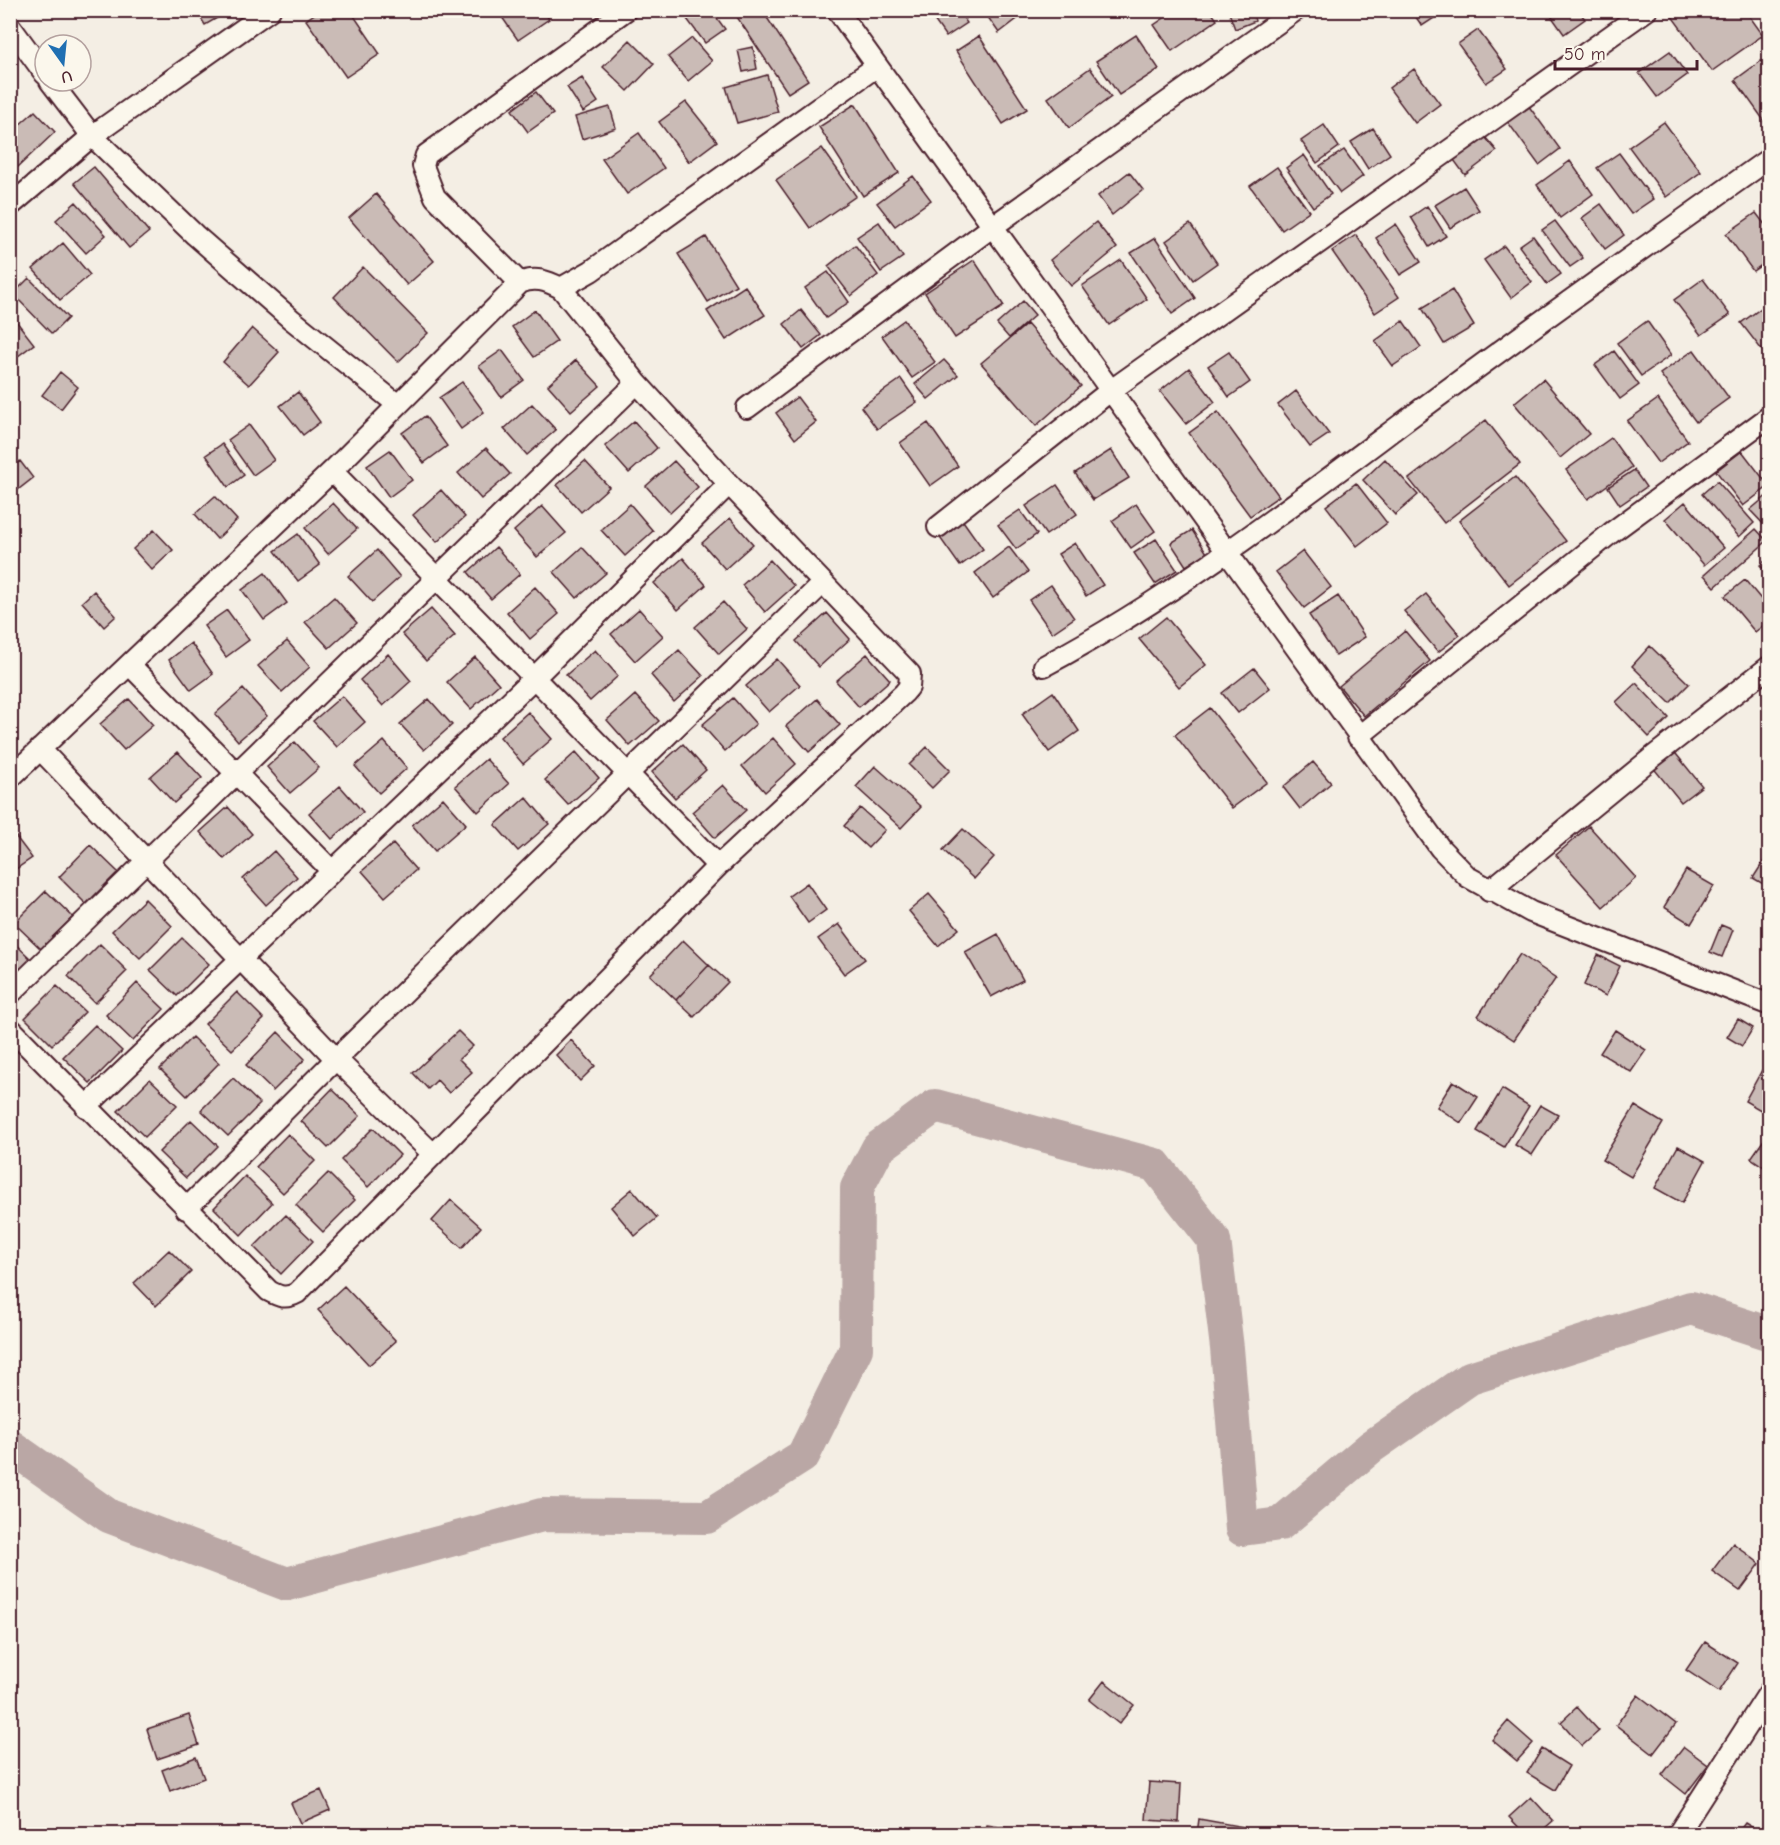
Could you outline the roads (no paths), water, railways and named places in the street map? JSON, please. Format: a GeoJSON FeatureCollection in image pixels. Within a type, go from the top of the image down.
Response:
{"type":"FeatureCollection","features":[{"type":"Feature","properties":{"kind":"street"},"geometry":{"type":"LineString","coordinates":[[10,206],[92,136],[270,10]]}},
{"type":"Feature","properties":{"kind":"street"},"geometry":{"type":"LineString","coordinates":[[520,283],[435,197],[423,166],[426,154],[626,10]]}},
{"type":"Feature","properties":{"kind":"street"},"geometry":{"type":"LineString","coordinates":[[837,10],[1440,848],[1468,877],[1488,891],[1531,912],[1770,1005]]}},
{"type":"Feature","properties":{"kind":"street"},"geometry":{"type":"LineString","coordinates":[[747,408],[992,227],[1296,10]]}},
{"type":"Feature","properties":{"kind":"street"},"geometry":{"type":"LineString","coordinates":[[938,527],[1110,392],[1647,10]]}},
{"type":"Feature","properties":{"kind":"street"},"geometry":{"type":"LineString","coordinates":[[10,26],[33,58]]}},
{"type":"Feature","properties":{"kind":"street"},"geometry":{"type":"LineString","coordinates":[[561,288],[600,264],[877,66]]}},
{"type":"Feature","properties":{"kind":"street"},"geometry":{"type":"LineString","coordinates":[[60,93],[92,136],[195,235],[291,319],[398,405]]}},
{"type":"Feature","properties":{"kind":"street"},"geometry":{"type":"LineString","coordinates":[[1044,666],[1123,621],[1228,552],[1564,304],[1770,158]]}},
{"type":"Feature","properties":{"kind":"street"},"geometry":{"type":"LineString","coordinates":[[10,778],[131,666],[332,471],[520,283],[537,279],[561,288],[637,383],[729,484],[907,668],[910,674],[909,687],[718,866],[297,1293],[290,1297],[281,1297],[269,1291],[10,1028]]}},
{"type":"Feature","properties":{"kind":"street"},"geometry":{"type":"LineString","coordinates":[[10,994],[637,383]]}},
{"type":"Feature","properties":{"kind":"street"},"geometry":{"type":"LineString","coordinates":[[1358,736],[1611,533],[1770,416]]}},
{"type":"Feature","properties":{"kind":"street"},"geometry":{"type":"LineString","coordinates":[[332,471],[627,776],[718,866]]}},
{"type":"Feature","properties":{"kind":"street"},"geometry":{"type":"LineString","coordinates":[[86,1107],[533,679],[729,484]]}},
{"type":"Feature","properties":{"kind":"street"},"geometry":{"type":"LineString","coordinates":[[186,1209],[336,1059],[823,583]]}},
{"type":"Feature","properties":{"kind":"street"},"geometry":{"type":"LineString","coordinates":[[131,666],[331,870]]}},
{"type":"Feature","properties":{"kind":"street"},"geometry":{"type":"LineString","coordinates":[[1488,891],[1654,756],[1770,666]]}},
{"type":"Feature","properties":{"kind":"street"},"geometry":{"type":"LineString","coordinates":[[40,749],[336,1059],[433,1154]]}},
{"type":"Feature","properties":{"kind":"street"},"geometry":{"type":"LineString","coordinates":[[1678,1834],[1769,1694]]}},
{"type":"Feature","properties":{"kind":"waterway"},"geometry":{"type":"LineString","coordinates":[[10,1446],[109,1516],[287,1584],[542,1515],[707,1517],[803,1456],[856,1349],[857,1188],[878,1148],[935,1106],[1155,1165],[1214,1240],[1227,1348],[1242,1529],[1280,1524],[1371,1447],[1470,1378],[1691,1308],[1770,1334]]}}]}
